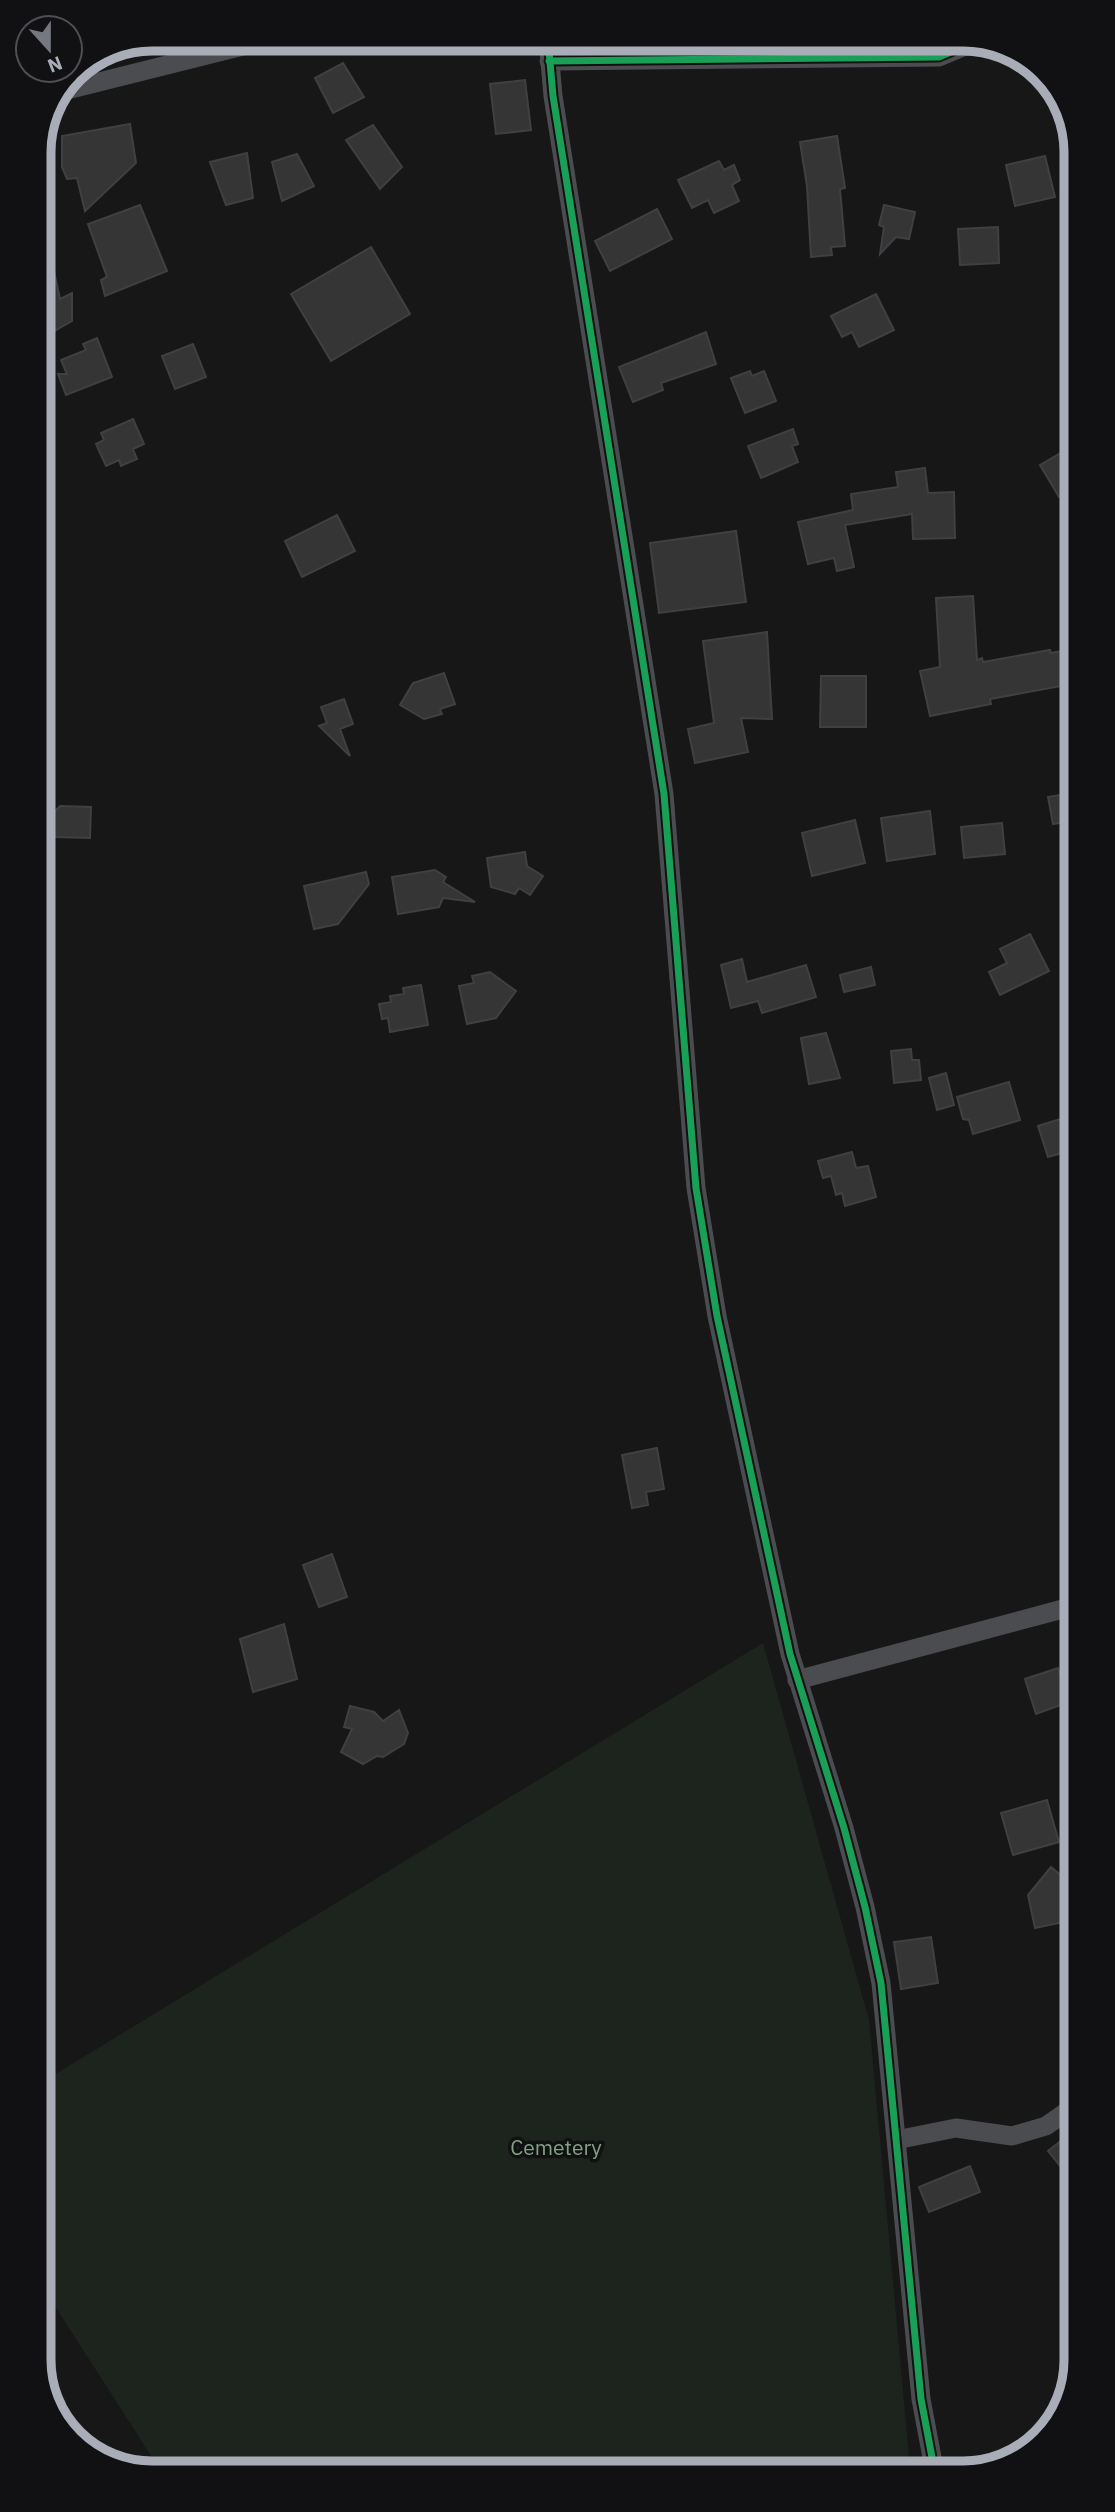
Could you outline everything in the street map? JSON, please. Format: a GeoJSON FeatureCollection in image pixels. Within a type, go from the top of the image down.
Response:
{"type":"FeatureCollection","features":[{"type":"Feature","properties":{"kind":"street"},"geometry":{"type":"LineString","coordinates":[[74,88],[220,51]]}},
{"type":"Feature","properties":{"kind":"street"},"geometry":{"type":"LineString","coordinates":[[549,51],[664,794],[696,1188],[717,1316],[797,1680],[844,1828],[881,1983],[921,2399],[933,2461]]}},
{"type":"Feature","properties":{"kind":"street"},"geometry":{"type":"LineString","coordinates":[[549,61],[939,57],[954,51]]}},
{"type":"Feature","properties":{"kind":"street"},"geometry":{"type":"LineString","coordinates":[[797,1680],[1064,1609]]}},
{"type":"Feature","properties":{"kind":"street"},"geometry":{"type":"LineString","coordinates":[[896,2140],[956,2128],[1012,2136],[1046,2126],[1064,2113]]}},
{"type":"Feature","properties":{"kind":"green space","name":"Cemetery"},"geometry":{"type":"Polygon","coordinates":[[[763,1643],[869,2020],[909,2461],[154,2461],[51,2300],[51,2077],[763,1643]]]}},
{"type":"Feature","properties":{"kind":"building"},"geometry":{"type":"Polygon","coordinates":[[[343,63],[364,97],[333,113],[315,78],[343,63]]]}},
{"type":"Feature","properties":{"kind":"building"},"geometry":{"type":"Polygon","coordinates":[[[525,80],[531,130],[496,134],[490,84],[525,80]]]}},
{"type":"Feature","properties":{"kind":"building"},"geometry":{"type":"Polygon","coordinates":[[[130,124],[136,163],[85,211],[77,178],[67,179],[62,167],[62,136],[130,124]]]}},
{"type":"Feature","properties":{"kind":"building"},"geometry":{"type":"Polygon","coordinates":[[[373,125],[402,167],[380,189],[346,140],[373,125]]]}},
{"type":"Feature","properties":{"kind":"building"},"geometry":{"type":"Polygon","coordinates":[[[837,136],[845,188],[840,189],[845,246],[831,247],[832,255],[811,257],[807,186],[800,142],[837,136]]]}},
{"type":"Feature","properties":{"kind":"building"},"geometry":{"type":"Polygon","coordinates":[[[247,153],[253,198],[226,205],[210,162],[247,153]]]}},
{"type":"Feature","properties":{"kind":"building"},"geometry":{"type":"Polygon","coordinates":[[[297,154],[314,186],[282,201],[272,162],[297,154]]]}},
{"type":"Feature","properties":{"kind":"building"},"geometry":{"type":"Polygon","coordinates":[[[1045,156],[1055,197],[1015,206],[1006,165],[1045,156]]]}},
{"type":"Feature","properties":{"kind":"building"},"geometry":{"type":"Polygon","coordinates":[[[719,161],[724,170],[734,165],[740,180],[732,185],[739,201],[714,213],[708,200],[692,208],[678,180],[719,161]]]}},
{"type":"Feature","properties":{"kind":"building"},"geometry":{"type":"Polygon","coordinates":[[[140,205],[167,271],[105,296],[101,280],[107,277],[88,224],[140,205]]]}},
{"type":"Feature","properties":{"kind":"building"},"geometry":{"type":"Polygon","coordinates":[[[884,205],[915,212],[909,239],[896,237],[880,254],[884,227],[879,225],[884,205]]]}},
{"type":"Feature","properties":{"kind":"building"},"geometry":{"type":"Polygon","coordinates":[[[657,209],[672,239],[610,271],[595,241],[657,209]]]}},
{"type":"Feature","properties":{"kind":"building"},"geometry":{"type":"Polygon","coordinates":[[[998,227],[999,263],[960,265],[958,229],[998,227]]]}},
{"type":"Feature","properties":{"kind":"building"},"geometry":{"type":"Polygon","coordinates":[[[371,247],[410,314],[331,361],[291,294],[371,247]]]}},
{"type":"Feature","properties":{"kind":"building"},"geometry":{"type":"Polygon","coordinates":[[[51,257],[60,299],[72,293],[72,321],[51,333],[51,257]]]}},
{"type":"Feature","properties":{"kind":"building"},"geometry":{"type":"Polygon","coordinates":[[[876,294],[894,330],[859,347],[852,332],[842,337],[831,316],[876,294]]]}},
{"type":"Feature","properties":{"kind":"building"},"geometry":{"type":"Polygon","coordinates":[[[706,332],[716,364],[661,383],[663,390],[633,402],[619,367],[706,332]]]}},
{"type":"Feature","properties":{"kind":"building"},"geometry":{"type":"Polygon","coordinates":[[[97,338],[112,377],[66,395],[58,374],[67,374],[61,360],[86,350],[83,344],[97,338]]]}},
{"type":"Feature","properties":{"kind":"building"},"geometry":{"type":"Polygon","coordinates":[[[193,344],[206,377],[175,389],[162,356],[193,344]]]}},
{"type":"Feature","properties":{"kind":"building"},"geometry":{"type":"Polygon","coordinates":[[[750,371],[752,376],[764,371],[776,401],[745,413],[731,378],[750,371]]]}},
{"type":"Feature","properties":{"kind":"building"},"geometry":{"type":"Polygon","coordinates":[[[133,419],[144,444],[133,449],[137,459],[121,466],[119,460],[106,466],[96,444],[104,440],[101,433],[133,419]]]}},
{"type":"Feature","properties":{"kind":"building"},"geometry":{"type":"Polygon","coordinates":[[[793,429],[798,444],[792,446],[798,462],[761,478],[748,446],[793,429]]]}},
{"type":"Feature","properties":{"kind":"building"},"geometry":{"type":"Polygon","coordinates":[[[1064,451],[1064,494],[1059,497],[1040,465],[1064,451]]]}},
{"type":"Feature","properties":{"kind":"building"},"geometry":{"type":"Polygon","coordinates":[[[925,468],[928,493],[954,492],[955,538],[913,539],[912,514],[845,525],[854,567],[837,571],[834,558],[808,564],[798,522],[853,510],[851,494],[898,487],[896,472],[925,468]]]}},
{"type":"Feature","properties":{"kind":"building"},"geometry":{"type":"Polygon","coordinates":[[[337,515],[355,551],[302,577],[285,541],[337,515]]]}},
{"type":"Feature","properties":{"kind":"building"},"geometry":{"type":"Polygon","coordinates":[[[736,531],[746,602],[659,613],[650,543],[736,531]]]}},
{"type":"Feature","properties":{"kind":"building"},"geometry":{"type":"Polygon","coordinates":[[[973,596],[977,660],[982,658],[983,662],[1050,650],[1051,653],[1064,651],[1064,685],[990,699],[991,704],[930,716],[920,671],[940,667],[936,598],[973,596]]]}},
{"type":"Feature","properties":{"kind":"building"},"geometry":{"type":"Polygon","coordinates":[[[767,632],[772,719],[741,718],[748,752],[695,763],[688,729],[714,723],[703,641],[767,632]]]}},
{"type":"Feature","properties":{"kind":"building"},"geometry":{"type":"Polygon","coordinates":[[[444,673],[455,704],[440,709],[442,714],[424,719],[400,705],[413,683],[444,673]]]}},
{"type":"Feature","properties":{"kind":"building"},"geometry":{"type":"Polygon","coordinates":[[[821,676],[866,676],[866,727],[820,727],[821,676]]]}},
{"type":"Feature","properties":{"kind":"building"},"geometry":{"type":"Polygon","coordinates":[[[344,699],[353,724],[340,729],[350,756],[319,726],[327,723],[321,707],[344,699]]]}},
{"type":"Feature","properties":{"kind":"building"},"geometry":{"type":"Polygon","coordinates":[[[1064,794],[1064,822],[1053,824],[1048,797],[1064,794]]]}},
{"type":"Feature","properties":{"kind":"building"},"geometry":{"type":"Polygon","coordinates":[[[60,806],[91,807],[90,838],[54,837],[51,816],[60,806]]]}},
{"type":"Feature","properties":{"kind":"building"},"geometry":{"type":"Polygon","coordinates":[[[930,811],[935,854],[887,861],[881,818],[930,811]]]}},
{"type":"Feature","properties":{"kind":"building"},"geometry":{"type":"Polygon","coordinates":[[[855,820],[865,863],[812,876],[802,833],[855,820]]]}},
{"type":"Feature","properties":{"kind":"building"},"geometry":{"type":"Polygon","coordinates":[[[1002,823],[1005,854],[964,858],[961,827],[1002,823]]]}},
{"type":"Feature","properties":{"kind":"building"},"geometry":{"type":"Polygon","coordinates":[[[525,852],[527,866],[543,876],[530,895],[519,888],[515,894],[491,887],[487,858],[525,852]]]}},
{"type":"Feature","properties":{"kind":"building"},"geometry":{"type":"Polygon","coordinates":[[[435,870],[446,877],[443,882],[475,902],[443,898],[439,907],[398,914],[392,877],[435,870]]]}},
{"type":"Feature","properties":{"kind":"building"},"geometry":{"type":"Polygon","coordinates":[[[366,872],[369,884],[338,924],[314,929],[304,886],[366,872]]]}},
{"type":"Feature","properties":{"kind":"building"},"geometry":{"type":"Polygon","coordinates":[[[1030,934],[1049,971],[1000,995],[989,972],[1007,963],[1000,949],[1030,934]]]}},
{"type":"Feature","properties":{"kind":"building"},"geometry":{"type":"Polygon","coordinates":[[[742,959],[747,982],[806,965],[816,997],[762,1013],[758,1001],[731,1008],[721,965],[742,959]]]}},
{"type":"Feature","properties":{"kind":"building"},"geometry":{"type":"Polygon","coordinates":[[[871,967],[875,985],[844,992],[840,975],[871,967]]]}},
{"type":"Feature","properties":{"kind":"building"},"geometry":{"type":"Polygon","coordinates":[[[490,972],[516,991],[496,1018],[467,1024],[459,986],[474,983],[472,976],[490,972]]]}},
{"type":"Feature","properties":{"kind":"building"},"geometry":{"type":"Polygon","coordinates":[[[421,985],[428,1025],[390,1032],[388,1018],[382,1019],[379,1004],[391,1002],[390,996],[404,994],[403,988],[421,985]]]}},
{"type":"Feature","properties":{"kind":"building"},"geometry":{"type":"Polygon","coordinates":[[[826,1033],[840,1078],[809,1084],[801,1038],[826,1033]]]}},
{"type":"Feature","properties":{"kind":"building"},"geometry":{"type":"Polygon","coordinates":[[[911,1049],[912,1060],[919,1060],[921,1080],[894,1083],[891,1051],[911,1049]]]}},
{"type":"Feature","properties":{"kind":"building"},"geometry":{"type":"Polygon","coordinates":[[[946,1073],[954,1105],[937,1110],[929,1078],[946,1073]]]}},
{"type":"Feature","properties":{"kind":"building"},"geometry":{"type":"Polygon","coordinates":[[[1009,1082],[1020,1120],[973,1134],[969,1120],[963,1119],[957,1097],[1009,1082]]]}},
{"type":"Feature","properties":{"kind":"building"},"geometry":{"type":"Polygon","coordinates":[[[1064,1118],[1064,1153],[1048,1157],[1038,1126],[1064,1118]]]}},
{"type":"Feature","properties":{"kind":"building"},"geometry":{"type":"Polygon","coordinates":[[[852,1152],[856,1168],[868,1166],[876,1197],[845,1206],[842,1193],[836,1195],[831,1176],[823,1178],[818,1161],[852,1152]]]}},
{"type":"Feature","properties":{"kind":"building"},"geometry":{"type":"Polygon","coordinates":[[[657,1448],[664,1489],[646,1492],[648,1505],[632,1508],[622,1455],[657,1448]]]}},
{"type":"Feature","properties":{"kind":"building"},"geometry":{"type":"Polygon","coordinates":[[[332,1554],[347,1597],[319,1607],[303,1565],[332,1554]]]}},
{"type":"Feature","properties":{"kind":"building"},"geometry":{"type":"Polygon","coordinates":[[[284,1624],[297,1679],[253,1692],[240,1639],[284,1624]]]}},
{"type":"Feature","properties":{"kind":"building"},"geometry":{"type":"Polygon","coordinates":[[[1058,1668],[1064,1687],[1064,1704],[1036,1714],[1025,1679],[1058,1668]]]}},
{"type":"Feature","properties":{"kind":"building"},"geometry":{"type":"Polygon","coordinates":[[[350,1706],[374,1712],[383,1721],[399,1710],[408,1733],[404,1744],[383,1757],[377,1756],[363,1764],[341,1752],[352,1729],[344,1727],[350,1706]]]}},
{"type":"Feature","properties":{"kind":"building"},"geometry":{"type":"Polygon","coordinates":[[[1047,1800],[1059,1842],[1013,1855],[1001,1813],[1047,1800]]]}},
{"type":"Feature","properties":{"kind":"building"},"geometry":{"type":"Polygon","coordinates":[[[1051,1867],[1064,1878],[1061,1889],[1064,1922],[1035,1928],[1028,1895],[1051,1867]]]}},
{"type":"Feature","properties":{"kind":"building"},"geometry":{"type":"Polygon","coordinates":[[[931,1937],[938,1983],[901,1989],[894,1942],[931,1937]]]}},
{"type":"Feature","properties":{"kind":"building"},"geometry":{"type":"Polygon","coordinates":[[[1064,2138],[1064,2171],[1048,2151],[1064,2138]]]}},
{"type":"Feature","properties":{"kind":"building"},"geometry":{"type":"Polygon","coordinates":[[[970,2166],[980,2192],[929,2212],[919,2187],[970,2166]]]}},
{"type":"Feature","properties":{"kind":"cycle path"},"geometry":{"type":"LineString","coordinates":[[549,51],[553,96],[664,794],[696,1188],[717,1316],[790,1654],[844,1828],[881,1983],[921,2399],[933,2461]]}},
{"type":"Feature","properties":{"kind":"cycle path"},"geometry":{"type":"LineString","coordinates":[[549,61],[939,57],[953,51]]}}]}
